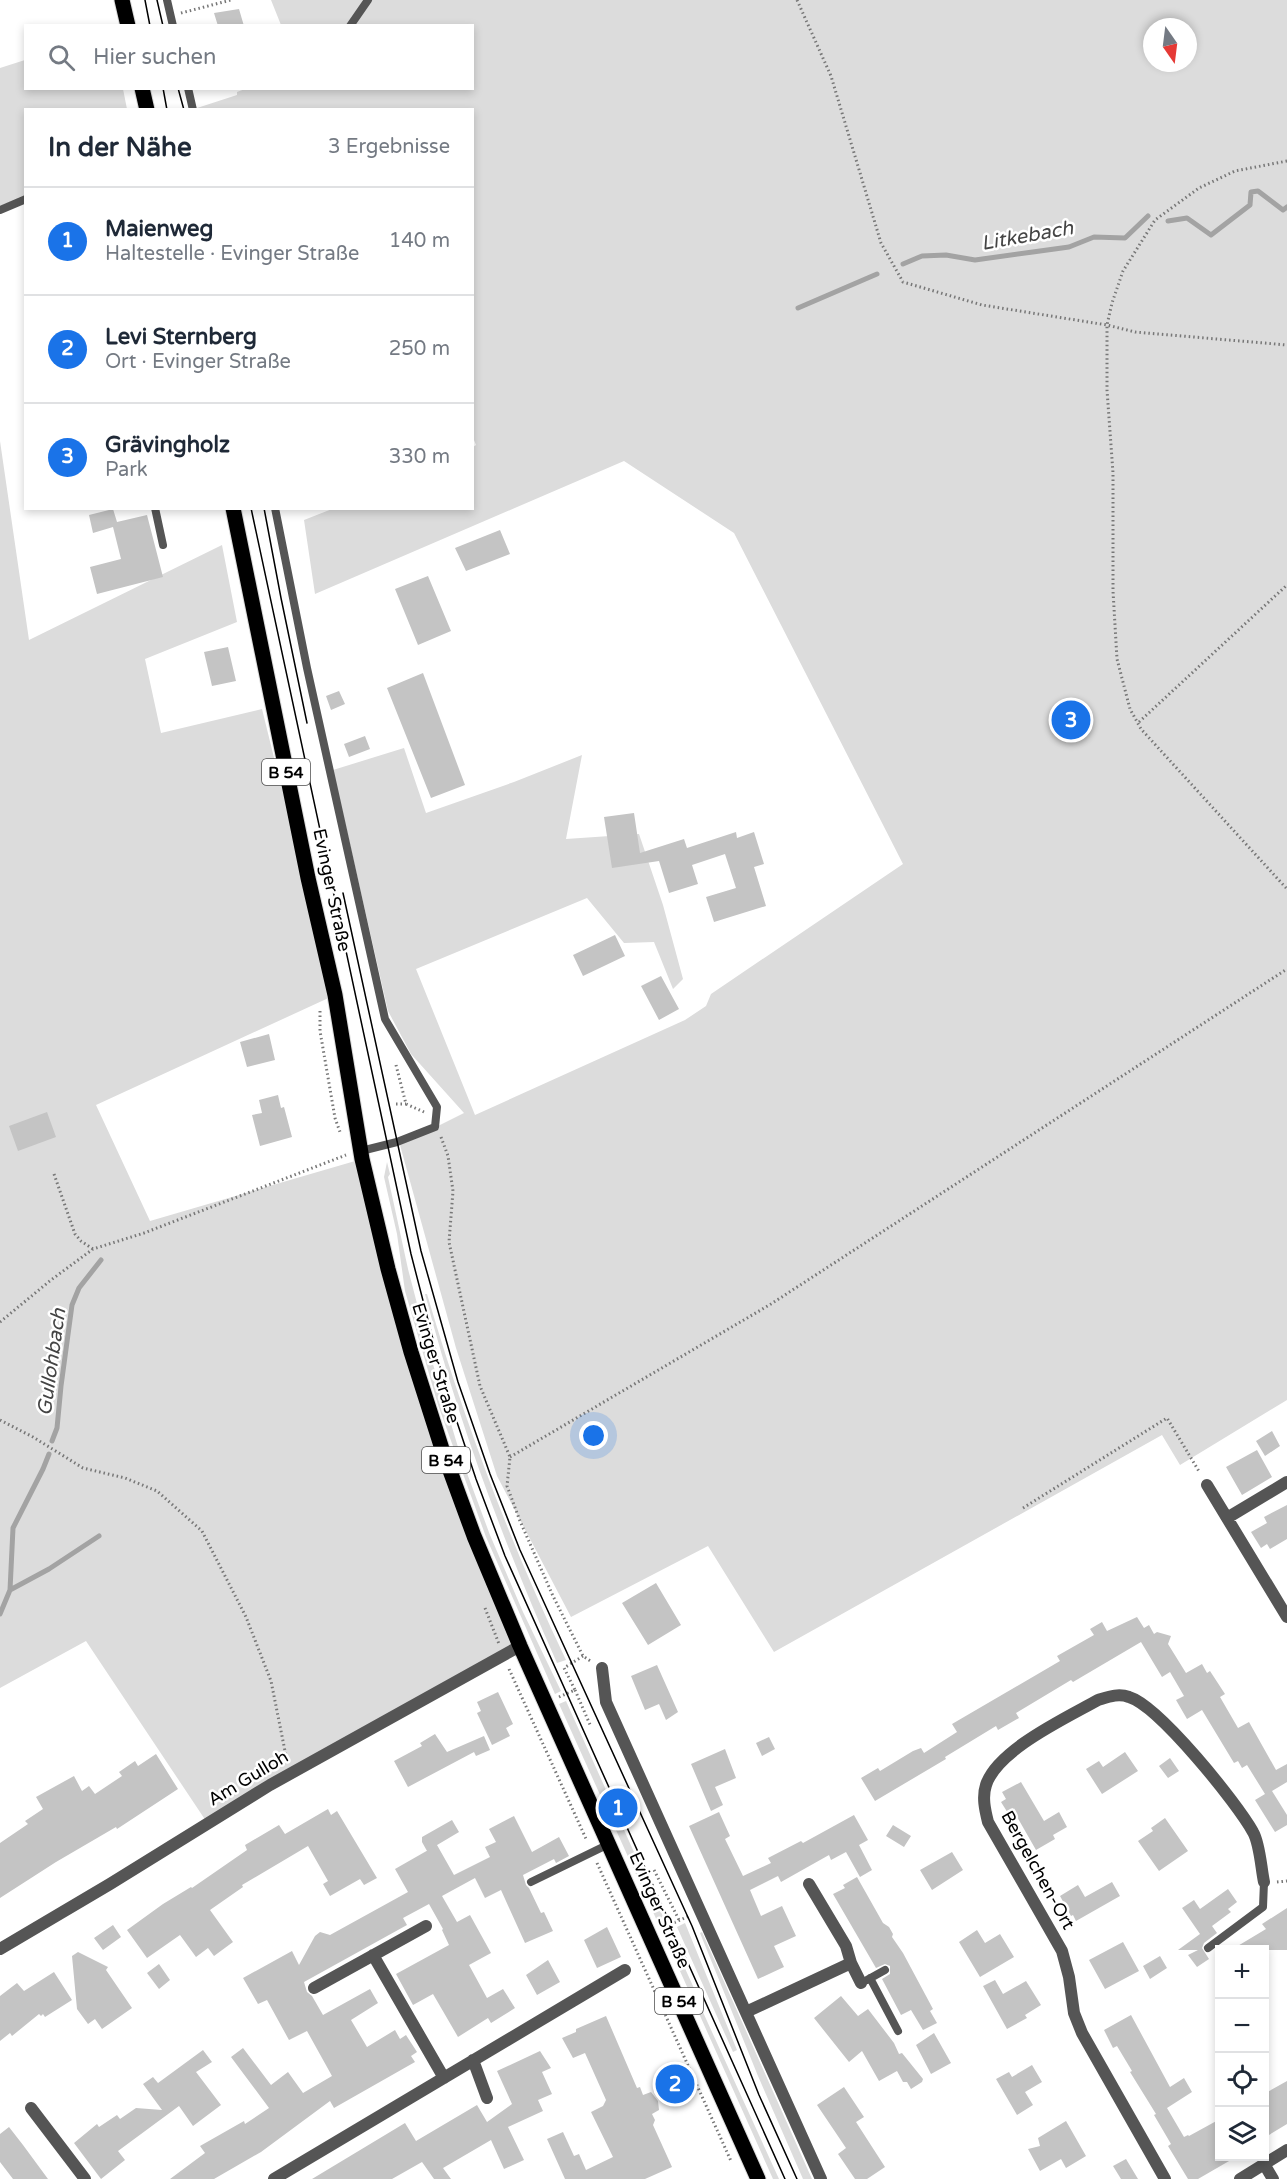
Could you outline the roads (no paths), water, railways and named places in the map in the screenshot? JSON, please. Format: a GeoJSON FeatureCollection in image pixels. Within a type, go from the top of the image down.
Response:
{"type":"FeatureCollection","features":[{"type":"Feature","properties":{"kind":"main road"},"geometry":{"type":"LineString","coordinates":[[122,0],[128,24]]}},
{"type":"Feature","properties":{"kind":"main road"},"geometry":{"type":"LineString","coordinates":[[142,90],[147,108]]}},
{"type":"Feature","properties":{"kind":"main road","name":"Evinger Straße"},"geometry":{"type":"LineString","coordinates":[[233,510],[308,878],[335,995],[354,1153],[430,1413],[474,1536],[520,1646],[758,2179]]}},
{"type":"Feature","properties":{"kind":"street"},"geometry":{"type":"LineString","coordinates":[[1227,1518],[1287,1482]]}},
{"type":"Feature","properties":{"kind":"street"},"geometry":{"type":"LineString","coordinates":[[1207,1485],[1287,1617]]}},
{"type":"Feature","properties":{"kind":"street","name":"Am Gulloh"},"geometry":{"type":"LineString","coordinates":[[0,1949],[290,1774],[520,1646]]}},
{"type":"Feature","properties":{"kind":"street","name":"Evinger Straße"},"geometry":{"type":"LineString","coordinates":[[602,1668],[606,1702],[821,2179]]}},
{"type":"Feature","properties":{"kind":"street","name":"Bergelchen-Ort"},"geometry":{"type":"LineString","coordinates":[[1165,2179],[1082,2033],[1074,2013],[1069,1977],[1062,1952],[988,1822],[984,1805],[986,1786],[994,1768],[1009,1752],[1098,1700],[1114,1695],[1129,1697],[1145,1705],[1215,1777],[1255,1834],[1264,1882]]}},
{"type":"Feature","properties":{"kind":"street"},"geometry":{"type":"LineString","coordinates":[[809,1884],[846,1946],[851,1963],[866,1980]]}},
{"type":"Feature","properties":{"kind":"street"},"geometry":{"type":"LineString","coordinates":[[315,1988],[426,1926]]}},
{"type":"Feature","properties":{"kind":"street"},"geometry":{"type":"LineString","coordinates":[[373,1956],[444,2078]]}},
{"type":"Feature","properties":{"kind":"street"},"geometry":{"type":"LineString","coordinates":[[746,2012],[851,1963]]}},
{"type":"Feature","properties":{"kind":"street"},"geometry":{"type":"LineString","coordinates":[[274,2179],[625,1970]]}},
{"type":"Feature","properties":{"kind":"street"},"geometry":{"type":"LineString","coordinates":[[473,2060],[487,2098]]}},
{"type":"Feature","properties":{"kind":"street"},"geometry":{"type":"LineString","coordinates":[[31,2108],[85,2179]]}},
{"type":"Feature","properties":{"kind":"street"},"geometry":{"type":"LineString","coordinates":[[1240,2179],[1287,2150]]}},
{"type":"Feature","properties":{"kind":"street"},"geometry":{"type":"LineString","coordinates":[[1264,2164],[1273,2179]]}},
{"type":"Feature","properties":{"kind":"lane"},"geometry":{"type":"LineString","coordinates":[[167,0],[173,24]]}},
{"type":"Feature","properties":{"kind":"lane"},"geometry":{"type":"LineString","coordinates":[[351,24],[368,0]]}},
{"type":"Feature","properties":{"kind":"lane"},"geometry":{"type":"LineString","coordinates":[[188,90],[193,108]]}},
{"type":"Feature","properties":{"kind":"lane"},"geometry":{"type":"LineString","coordinates":[[0,210],[24,201]]}},
{"type":"Feature","properties":{"kind":"lane"},"geometry":{"type":"LineString","coordinates":[[155,510],[164,545]]}},
{"type":"Feature","properties":{"kind":"lane"},"geometry":{"type":"LineString","coordinates":[[275,510],[307,668],[385,1019],[437,1107],[435,1127],[397,1142],[354,1153]]}},
{"type":"Feature","properties":{"kind":"lane"},"geometry":{"type":"LineString","coordinates":[[531,1882],[609,1844]]}},
{"type":"Feature","properties":{"kind":"lane"},"geometry":{"type":"LineString","coordinates":[[1208,1948],[1263,1907],[1264,1882]]}},
{"type":"Feature","properties":{"kind":"lane"},"geometry":{"type":"LineString","coordinates":[[885,1970],[866,1980],[898,2031]]}},
{"type":"Feature","properties":{"kind":"waterway","name":"Litkebach"},"geometry":{"type":"LineString","coordinates":[[1168,221],[1187,218],[1211,235],[1250,205],[1251,192],[1258,191],[1283,210],[1287,207]]}},
{"type":"Feature","properties":{"kind":"waterway","name":"Litkebach"},"geometry":{"type":"LineString","coordinates":[[903,264],[922,256],[946,255],[975,260],[1069,247],[1094,237],[1125,238],[1148,216]]}},
{"type":"Feature","properties":{"kind":"waterway","name":"Litkebach"},"geometry":{"type":"LineString","coordinates":[[798,308],[877,274]]}},
{"type":"Feature","properties":{"kind":"waterway","name":"Gullohbach"},"geometry":{"type":"LineString","coordinates":[[52,1441],[57,1428],[72,1305],[79,1288],[101,1260]]}},
{"type":"Feature","properties":{"kind":"waterway","name":"Gullohbach"},"geometry":{"type":"LineString","coordinates":[[0,1614],[10,1590],[13,1528],[49,1454]]}},
{"type":"Feature","properties":{"kind":"waterway"},"geometry":{"type":"LineString","coordinates":[[10,1590],[49,1569],[99,1536]]}},
{"type":"Feature","properties":{"kind":"tram line"},"geometry":{"type":"LineString","coordinates":[[145,0],[150,24]]}},
{"type":"Feature","properties":{"kind":"tram line"},"geometry":{"type":"LineString","coordinates":[[157,0],[163,24]]}},
{"type":"Feature","properties":{"kind":"tram line"},"geometry":{"type":"LineString","coordinates":[[163,90],[167,108]]}},
{"type":"Feature","properties":{"kind":"tram line"},"geometry":{"type":"LineString","coordinates":[[179,90],[183,108]]}},
{"type":"Feature","properties":{"kind":"tram line"},"geometry":{"type":"LineString","coordinates":[[251,510],[411,1254],[445,1386],[505,1556],[785,2179]]}},
{"type":"Feature","properties":{"kind":"tram line"},"geometry":{"type":"LineString","coordinates":[[264,510],[307,723]]}},
{"type":"Feature","properties":{"kind":"tram line"},"geometry":{"type":"LineString","coordinates":[[343,893],[421,1251],[458,1382],[490,1474],[520,1550],[692,1926],[759,2095],[797,2179]]}},
{"type":"Feature","properties":{"kind":"place","name":"Grävingholz"},"geometry":{"type":"Point","coordinates":[1071,720]}},
{"type":"Feature","properties":{"kind":"place","name":"Maienweg"},"geometry":{"type":"Point","coordinates":[618,1808]}},
{"type":"Feature","properties":{"kind":"place","name":"Levi Sternberg"},"geometry":{"type":"Point","coordinates":[675,2084]}}]}
